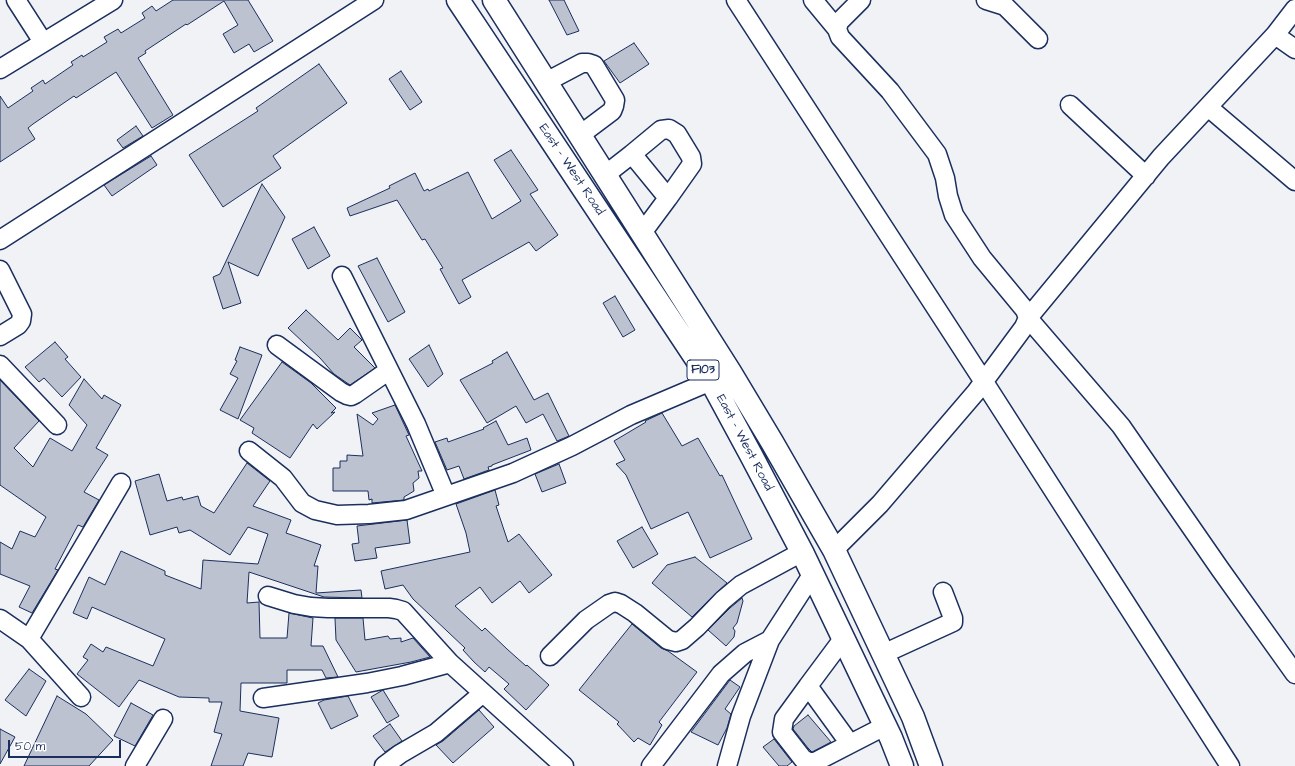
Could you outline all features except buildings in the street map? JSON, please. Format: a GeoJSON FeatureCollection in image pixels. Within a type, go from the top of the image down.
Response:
{"type":"FeatureCollection","features":[{"type":"Feature","properties":{"kind":"main road","name":"East - West Road"},"geometry":{"type":"LineString","coordinates":[[458,0],[711,381],[802,552],[885,726],[902,766]]}},
{"type":"Feature","properties":{"kind":"main road","name":"East - West Road"},"geometry":{"type":"LineString","coordinates":[[494,0],[730,372],[834,550],[913,717],[931,766]]}},
{"type":"Feature","properties":{"kind":"street"},"geometry":{"type":"LineString","coordinates":[[16,0],[43,42]]}},
{"type":"Feature","properties":{"kind":"street"},"geometry":{"type":"LineString","coordinates":[[0,69],[113,0]]}},
{"type":"Feature","properties":{"kind":"street"},"geometry":{"type":"LineString","coordinates":[[0,240],[374,0]]}},
{"type":"Feature","properties":{"kind":"street"},"geometry":{"type":"LineString","coordinates":[[736,0],[984,382],[1230,766]]}},
{"type":"Feature","properties":{"kind":"street"},"geometry":{"type":"LineString","coordinates":[[813,0],[838,29],[840,37],[890,91],[937,154],[945,178],[948,196],[954,215],[982,258],[1025,310],[1028,318],[1121,426],[1295,674]]}},
{"type":"Feature","properties":{"kind":"street"},"geometry":{"type":"LineString","coordinates":[[838,29],[840,22],[861,0]]}},
{"type":"Feature","properties":{"kind":"street"},"geometry":{"type":"LineString","coordinates":[[986,0],[1005,6],[1038,39]]}},
{"type":"Feature","properties":{"kind":"street"},"geometry":{"type":"LineString","coordinates":[[834,550],[880,504],[984,382],[1024,327],[1028,318],[1146,176],[1275,35],[1295,9],[1286,0]]}},
{"type":"Feature","properties":{"kind":"street"},"geometry":{"type":"LineString","coordinates":[[1275,35],[1295,49]]}},
{"type":"Feature","properties":{"kind":"street"},"geometry":{"type":"LineString","coordinates":[[546,82],[582,63],[588,62],[594,65],[614,100],[614,106],[612,111],[580,136]]}},
{"type":"Feature","properties":{"kind":"street"},"geometry":{"type":"LineString","coordinates":[[1070,105],[1146,176]]}},
{"type":"Feature","properties":{"kind":"street"},"geometry":{"type":"LineString","coordinates":[[1208,107],[1295,181]]}},
{"type":"Feature","properties":{"kind":"street"},"geometry":{"type":"LineString","coordinates":[[605,174],[662,130],[669,129],[677,134],[691,157],[692,164],[642,233]]}},
{"type":"Feature","properties":{"kind":"street"},"geometry":{"type":"LineString","coordinates":[[632,154],[668,198]]}},
{"type":"Feature","properties":{"kind":"street"},"geometry":{"type":"LineString","coordinates":[[0,270],[22,314],[21,321],[18,325],[0,336]]}},
{"type":"Feature","properties":{"kind":"street"},"geometry":{"type":"LineString","coordinates":[[342,276],[388,371],[416,424],[446,496]]}},
{"type":"Feature","properties":{"kind":"street"},"geometry":{"type":"LineString","coordinates":[[277,344],[341,392],[351,396],[388,371]]}},
{"type":"Feature","properties":{"kind":"street"},"geometry":{"type":"LineString","coordinates":[[0,365],[57,425]]}},
{"type":"Feature","properties":{"kind":"street"},"geometry":{"type":"LineString","coordinates":[[248,451],[283,478],[302,502],[315,510],[337,515],[369,514],[406,510],[513,473],[572,446],[630,415],[711,381]]}},
{"type":"Feature","properties":{"kind":"street"},"geometry":{"type":"LineString","coordinates":[[29,639],[122,483]]}},
{"type":"Feature","properties":{"kind":"street"},"geometry":{"type":"LineString","coordinates":[[550,656],[586,620],[609,604],[615,602],[635,613],[668,640],[676,642],[682,640],[723,600],[741,585],[802,552]]}},
{"type":"Feature","properties":{"kind":"street"},"geometry":{"type":"LineString","coordinates":[[727,766],[741,716],[770,640],[812,575]]}},
{"type":"Feature","properties":{"kind":"street"},"geometry":{"type":"LineString","coordinates":[[883,654],[953,622],[953,618],[943,592]]}},
{"type":"Feature","properties":{"kind":"street"},"geometry":{"type":"LineString","coordinates":[[268,596],[294,604],[312,607],[396,609],[403,611],[450,663],[564,766]]}},
{"type":"Feature","properties":{"kind":"street"},"geometry":{"type":"LineString","coordinates":[[0,619],[29,639],[81,697]]}},
{"type":"Feature","properties":{"kind":"street"},"geometry":{"type":"LineString","coordinates":[[843,639],[784,719],[782,732],[803,759],[808,762],[815,762],[885,726]]}},
{"type":"Feature","properties":{"kind":"street"},"geometry":{"type":"LineString","coordinates":[[651,766],[721,674],[745,653],[770,640]]}},
{"type":"Feature","properties":{"kind":"street"},"geometry":{"type":"LineString","coordinates":[[263,698],[367,684],[450,663]]}},
{"type":"Feature","properties":{"kind":"street"},"geometry":{"type":"LineString","coordinates":[[808,686],[850,744]]}},
{"type":"Feature","properties":{"kind":"street"},"geometry":{"type":"LineString","coordinates":[[384,766],[400,754],[436,733],[483,693]]}},
{"type":"Feature","properties":{"kind":"street"},"geometry":{"type":"LineString","coordinates":[[135,766],[163,719]]}}]}
